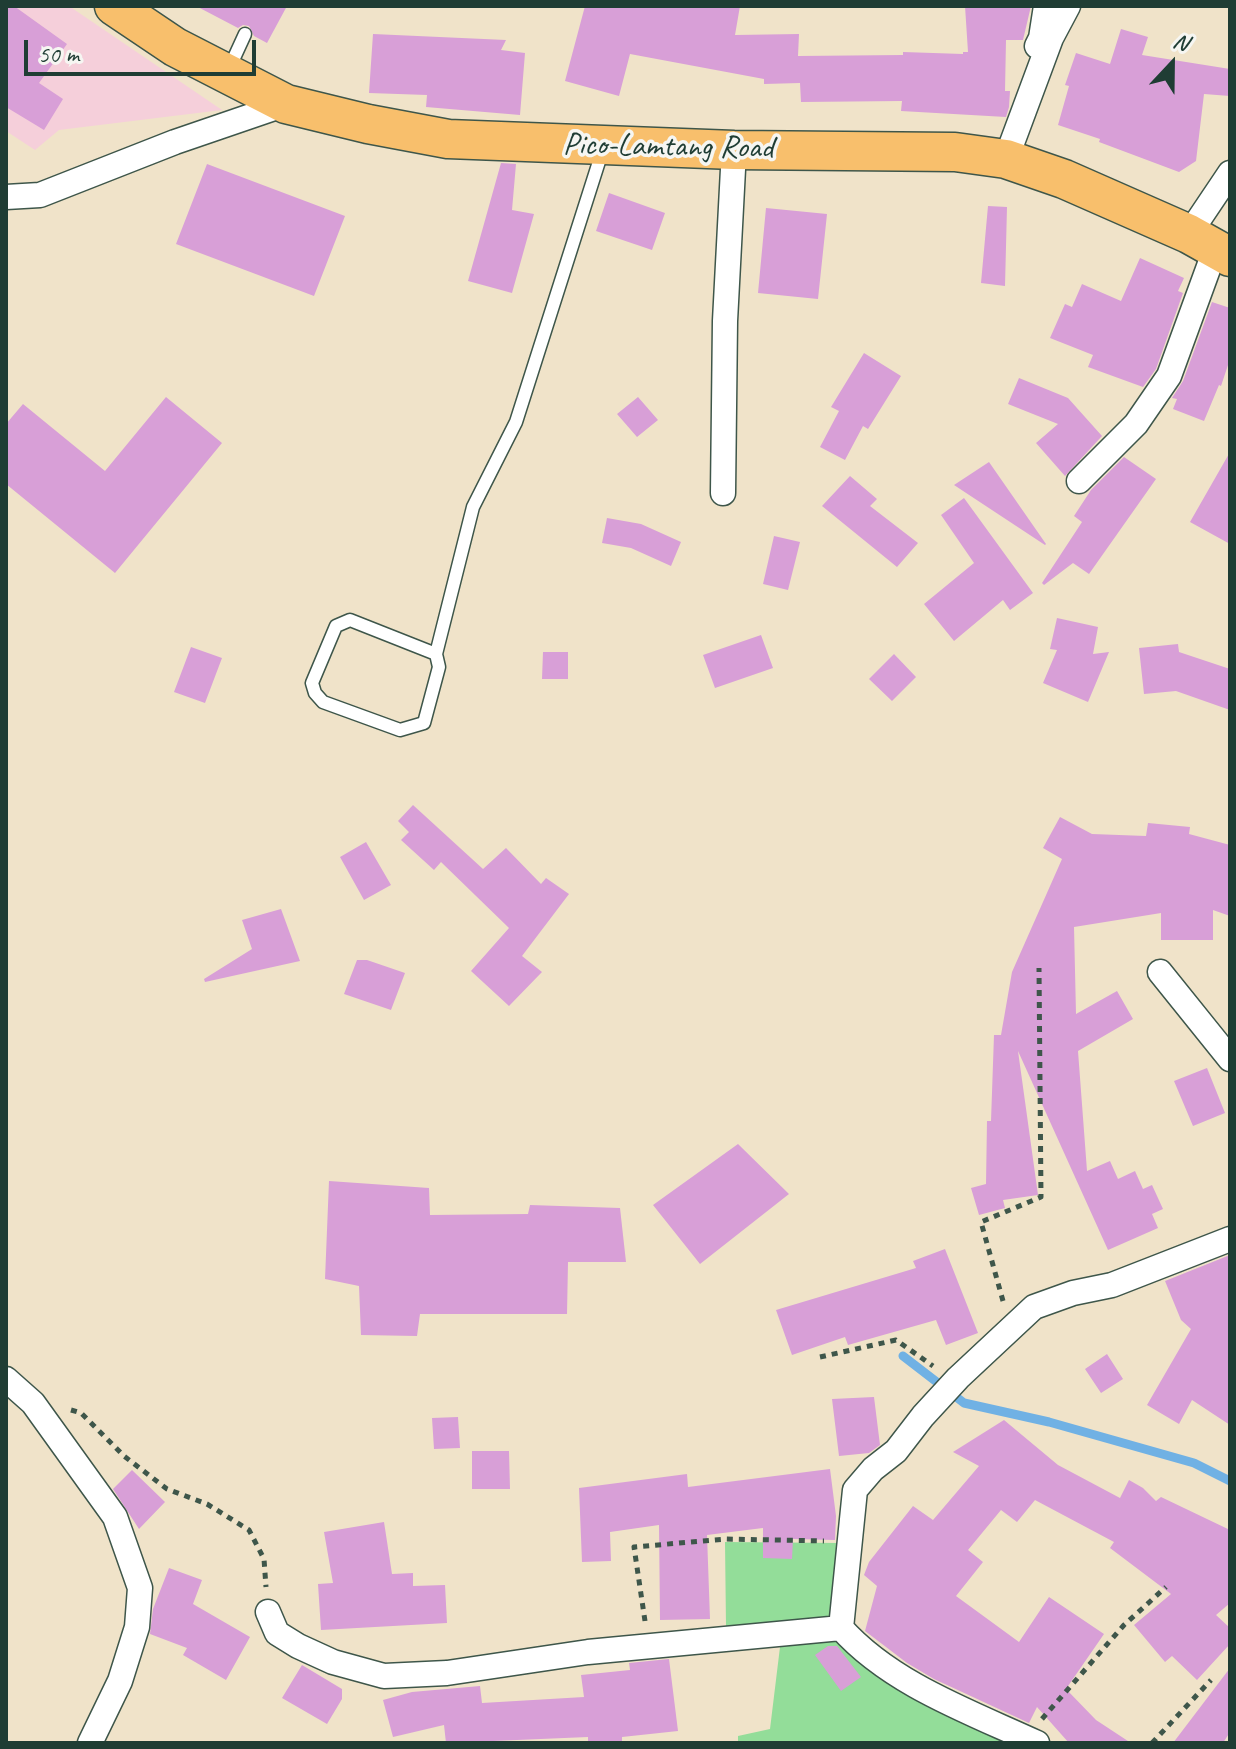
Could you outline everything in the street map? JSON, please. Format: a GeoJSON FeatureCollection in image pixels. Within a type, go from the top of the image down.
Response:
{"type":"FeatureCollection","features":[{"type":"Feature","properties":{"kind":"main road","name":"Pico-Lamtang Road"},"geometry":{"type":"LineString","coordinates":[[114,6],[175,47],[286,104],[368,124],[448,139],[734,150],[955,152],[1006,159],[1064,179],[1211,247]]}},
{"type":"Feature","properties":{"kind":"street"},"geometry":{"type":"LineString","coordinates":[[1034,84],[1021,77],[1041,38],[1046,6]]}},
{"type":"Feature","properties":{"kind":"street"},"geometry":{"type":"LineString","coordinates":[[1006,159],[1051,38],[1068,6]]}},
{"type":"Feature","properties":{"kind":"street"},"geometry":{"type":"LineString","coordinates":[[6,197],[40,195],[175,142],[286,104]]}},
{"type":"Feature","properties":{"kind":"street"},"geometry":{"type":"LineString","coordinates":[[723,493],[725,321],[734,150]]}},
{"type":"Feature","properties":{"kind":"street"},"geometry":{"type":"LineString","coordinates":[[1079,481],[1136,424],[1169,376],[1211,247],[1230,173]]}},
{"type":"Feature","properties":{"kind":"street"},"geometry":{"type":"LineString","coordinates":[[1160,972],[1230,1059]]}},
{"type":"Feature","properties":{"kind":"street"},"geometry":{"type":"LineString","coordinates":[[1031,1740],[918,1686],[861,1649],[841,1628],[855,1490],[873,1469],[896,1451],[956,1379],[1034,1307],[1073,1293],[1112,1285],[1230,1239]]}},
{"type":"Feature","properties":{"kind":"street"},"geometry":{"type":"LineString","coordinates":[[6,1379],[33,1403],[115,1517],[140,1588],[137,1627],[124,1668],[90,1743]]}},
{"type":"Feature","properties":{"kind":"street"},"geometry":{"type":"LineString","coordinates":[[268,1612],[277,1633],[298,1646],[333,1662],[384,1676],[447,1673],[588,1652],[841,1628]]}},
{"type":"Feature","properties":{"kind":"lane"},"geometry":{"type":"LineString","coordinates":[[227,74],[245,34]]}},
{"type":"Feature","properties":{"kind":"lane"},"geometry":{"type":"LineString","coordinates":[[436,654],[350,620],[336,626],[312,683],[315,693],[323,702],[400,730],[424,723],[439,667],[436,654],[473,507],[516,422],[604,146]]}},
{"type":"Feature","properties":{"kind":"path"},"geometry":{"type":"LineString","coordinates":[[1010,1329],[981,1222],[1041,1197],[1039,968]]}},
{"type":"Feature","properties":{"kind":"path"},"geometry":{"type":"LineString","coordinates":[[820,1357],[896,1340],[956,1379]]}},
{"type":"Feature","properties":{"kind":"path"},"geometry":{"type":"LineString","coordinates":[[69,1409],[81,1413],[124,1456],[167,1489],[207,1504],[249,1530],[264,1559],[268,1612]]}},
{"type":"Feature","properties":{"kind":"path"},"geometry":{"type":"LineString","coordinates":[[648,1646],[634,1547],[726,1539],[849,1542]]}},
{"type":"Feature","properties":{"kind":"path"},"geometry":{"type":"LineString","coordinates":[[1031,1740],[1124,1625],[1166,1587]]}},
{"type":"Feature","properties":{"kind":"path"},"geometry":{"type":"LineString","coordinates":[[1152,1743],[1211,1680]]}},
{"type":"Feature","properties":{"kind":"shaded area"},"geometry":{"type":"Polygon","coordinates":[[[6,6],[69,6],[222,110],[59,130],[35,150],[6,131],[6,6]]]}},
{"type":"Feature","properties":{"kind":"green space"},"geometry":{"type":"Polygon","coordinates":[[[725,1542],[840,1543],[837,1619],[726,1626],[725,1542]]]}},
{"type":"Feature","properties":{"kind":"green space"},"geometry":{"type":"Polygon","coordinates":[[[840,1636],[1017,1743],[738,1743],[738,1736],[770,1729],[780,1647],[802,1638],[840,1636]]]}},
{"type":"Feature","properties":{"kind":"building"},"geometry":{"type":"Polygon","coordinates":[[[6,6],[14,6],[67,44],[39,83],[63,99],[44,130],[6,107],[6,6]]]}},
{"type":"Feature","properties":{"kind":"building"},"geometry":{"type":"Polygon","coordinates":[[[196,6],[287,6],[267,43],[254,36],[249,26],[238,28],[196,6]]]}},
{"type":"Feature","properties":{"kind":"building"},"geometry":{"type":"Polygon","coordinates":[[[585,6],[740,6],[735,35],[799,34],[798,56],[903,55],[903,52],[963,54],[968,52],[965,6],[1031,6],[1023,40],[1006,40],[1005,91],[1010,91],[1006,117],[901,111],[902,101],[801,102],[800,83],[764,84],[764,79],[630,54],[619,96],[565,81],[585,6]]]}},
{"type":"Feature","properties":{"kind":"building"},"geometry":{"type":"Polygon","coordinates":[[[1121,29],[1148,37],[1142,55],[1230,69],[1230,96],[1204,94],[1196,161],[1179,172],[1058,125],[1069,86],[1065,85],[1076,53],[1110,64],[1121,29]]]}},
{"type":"Feature","properties":{"kind":"building"},"geometry":{"type":"Polygon","coordinates":[[[373,34],[506,40],[501,50],[525,53],[520,115],[426,107],[427,95],[369,93],[373,34]]]}},
{"type":"Feature","properties":{"kind":"building"},"geometry":{"type":"Polygon","coordinates":[[[501,163],[516,164],[512,210],[534,214],[512,293],[468,281],[501,163]]]}},
{"type":"Feature","properties":{"kind":"building"},"geometry":{"type":"Polygon","coordinates":[[[207,164],[345,216],[314,296],[176,244],[207,164]]]}},
{"type":"Feature","properties":{"kind":"building"},"geometry":{"type":"Polygon","coordinates":[[[609,193],[665,213],[652,250],[596,231],[609,193]]]}},
{"type":"Feature","properties":{"kind":"building"},"geometry":{"type":"Polygon","coordinates":[[[988,206],[1007,207],[1005,286],[981,283],[988,206]]]}},
{"type":"Feature","properties":{"kind":"building"},"geometry":{"type":"Polygon","coordinates":[[[766,208],[827,214],[818,299],[758,293],[766,208]]]}},
{"type":"Feature","properties":{"kind":"building"},"geometry":{"type":"Polygon","coordinates":[[[1140,258],[1184,278],[1178,291],[1183,293],[1156,369],[1143,387],[1088,367],[1093,355],[1050,338],[1065,304],[1072,307],[1082,284],[1121,301],[1140,258]]]}},
{"type":"Feature","properties":{"kind":"building"},"geometry":{"type":"Polygon","coordinates":[[[1212,302],[1230,308],[1230,359],[1204,421],[1173,409],[1177,399],[1172,398],[1183,381],[1212,302]]]}},
{"type":"Feature","properties":{"kind":"building"},"geometry":{"type":"Polygon","coordinates":[[[864,353],[901,376],[868,429],[863,426],[845,460],[820,447],[839,411],[831,407],[864,353]]]}},
{"type":"Feature","properties":{"kind":"building"},"geometry":{"type":"Polygon","coordinates":[[[1019,378],[1068,398],[1102,436],[1065,476],[1036,443],[1058,424],[1008,404],[1019,378]]]}},
{"type":"Feature","properties":{"kind":"building"},"geometry":{"type":"Polygon","coordinates":[[[166,397],[222,443],[115,573],[6,484],[6,424],[23,404],[105,471],[166,397]]]}},
{"type":"Feature","properties":{"kind":"building"},"geometry":{"type":"Polygon","coordinates":[[[638,397],[658,420],[637,437],[617,414],[638,397]]]}},
{"type":"Feature","properties":{"kind":"building"},"geometry":{"type":"Polygon","coordinates":[[[1230,452],[1230,544],[1190,522],[1230,452]]]}},
{"type":"Feature","properties":{"kind":"building"},"geometry":{"type":"Polygon","coordinates":[[[1124,457],[1156,479],[1089,574],[1073,563],[1044,585],[1042,583],[1082,522],[1074,516],[1091,490],[1124,457]]]}},
{"type":"Feature","properties":{"kind":"building"},"geometry":{"type":"Polygon","coordinates":[[[989,462],[1046,544],[1045,545],[954,485],[989,462]]]}},
{"type":"Feature","properties":{"kind":"building"},"geometry":{"type":"Polygon","coordinates":[[[850,476],[877,499],[870,506],[918,543],[897,567],[822,506],[850,476]]]}},
{"type":"Feature","properties":{"kind":"building"},"geometry":{"type":"Polygon","coordinates":[[[964,498],[1033,593],[1010,610],[1003,600],[954,641],[924,604],[974,563],[941,515],[964,498]]]}},
{"type":"Feature","properties":{"kind":"building"},"geometry":{"type":"Polygon","coordinates":[[[607,518],[641,524],[681,542],[671,566],[631,548],[602,543],[607,518]]]}},
{"type":"Feature","properties":{"kind":"building"},"geometry":{"type":"Polygon","coordinates":[[[774,536],[800,542],[788,590],[763,584],[774,536]]]}},
{"type":"Feature","properties":{"kind":"building"},"geometry":{"type":"Polygon","coordinates":[[[1057,618],[1098,627],[1093,654],[1109,652],[1088,702],[1043,683],[1057,650],[1050,649],[1057,618]]]}},
{"type":"Feature","properties":{"kind":"building"},"geometry":{"type":"Polygon","coordinates":[[[761,635],[773,668],[715,688],[703,655],[761,635]]]}},
{"type":"Feature","properties":{"kind":"building"},"geometry":{"type":"Polygon","coordinates":[[[1178,644],[1179,652],[1230,669],[1230,710],[1176,691],[1144,694],[1139,648],[1178,644]]]}},
{"type":"Feature","properties":{"kind":"building"},"geometry":{"type":"Polygon","coordinates":[[[191,647],[222,658],[205,703],[174,692],[191,647]]]}},
{"type":"Feature","properties":{"kind":"building"},"geometry":{"type":"Polygon","coordinates":[[[543,652],[568,652],[568,679],[542,679],[543,652]]]}},
{"type":"Feature","properties":{"kind":"building"},"geometry":{"type":"Polygon","coordinates":[[[894,654],[916,677],[892,701],[869,679],[894,654]]]}},
{"type":"Feature","properties":{"kind":"building"},"geometry":{"type":"Polygon","coordinates":[[[413,805],[483,869],[506,848],[541,884],[546,878],[569,894],[522,956],[542,972],[509,1006],[471,971],[509,928],[441,862],[434,870],[401,840],[409,832],[398,821],[413,805]]]}},
{"type":"Feature","properties":{"kind":"building"},"geometry":{"type":"Polygon","coordinates":[[[1060,817],[1092,834],[1146,836],[1148,823],[1190,827],[1189,834],[1230,845],[1230,916],[1213,910],[1213,940],[1161,940],[1161,913],[1074,927],[1076,1014],[1117,991],[1133,1019],[1078,1051],[1087,1171],[1110,1161],[1118,1179],[1135,1171],[1143,1189],[1152,1185],[1163,1209],[1152,1214],[1158,1228],[1108,1250],[1018,1051],[1038,1195],[1003,1200],[1005,1208],[979,1215],[971,1188],[986,1184],[994,1035],[1001,1035],[1012,972],[1062,859],[1043,848],[1060,817]]]}},
{"type":"Feature","properties":{"kind":"building"},"geometry":{"type":"Polygon","coordinates":[[[366,842],[391,885],[364,900],[340,857],[366,842]]]}},
{"type":"Feature","properties":{"kind":"building"},"geometry":{"type":"Polygon","coordinates":[[[281,909],[300,961],[205,982],[204,979],[252,949],[242,920],[281,909]]]}},
{"type":"Feature","properties":{"kind":"building"},"geometry":{"type":"Polygon","coordinates":[[[357,960],[367,960],[405,973],[391,1010],[344,994],[357,960]]]}},
{"type":"Feature","properties":{"kind":"building"},"geometry":{"type":"Polygon","coordinates":[[[1207,1068],[1225,1113],[1193,1126],[1174,1081],[1207,1068]]]}},
{"type":"Feature","properties":{"kind":"building"},"geometry":{"type":"Polygon","coordinates":[[[738,1144],[789,1194],[700,1264],[653,1205],[738,1144]]]}},
{"type":"Feature","properties":{"kind":"building"},"geometry":{"type":"Polygon","coordinates":[[[329,1181],[429,1188],[430,1215],[528,1214],[530,1205],[620,1208],[626,1262],[568,1262],[567,1314],[420,1314],[417,1336],[361,1335],[359,1286],[325,1279],[329,1181]]]}},
{"type":"Feature","properties":{"kind":"building"},"geometry":{"type":"Polygon","coordinates":[[[945,1249],[978,1333],[946,1345],[936,1320],[848,1345],[845,1337],[792,1355],[776,1310],[916,1268],[913,1261],[945,1249]]]}},
{"type":"Feature","properties":{"kind":"building"},"geometry":{"type":"Polygon","coordinates":[[[1230,1255],[1230,1425],[1192,1400],[1179,1424],[1147,1405],[1191,1329],[1181,1320],[1165,1281],[1230,1255]]]}},
{"type":"Feature","properties":{"kind":"building"},"geometry":{"type":"Polygon","coordinates":[[[1107,1354],[1123,1379],[1101,1393],[1085,1369],[1107,1354]]]}},
{"type":"Feature","properties":{"kind":"building"},"geometry":{"type":"Polygon","coordinates":[[[874,1397],[880,1445],[869,1453],[839,1456],[832,1399],[874,1397]]]}},
{"type":"Feature","properties":{"kind":"building"},"geometry":{"type":"Polygon","coordinates":[[[458,1417],[460,1448],[434,1449],[432,1418],[458,1417]]]}},
{"type":"Feature","properties":{"kind":"building"},"geometry":{"type":"Polygon","coordinates":[[[1004,1420],[1058,1465],[1120,1498],[1129,1480],[1156,1501],[1161,1497],[1230,1530],[1230,1603],[1216,1615],[1230,1628],[1230,1644],[1197,1680],[1172,1656],[1165,1662],[1134,1625],[1171,1594],[1110,1548],[1114,1542],[1035,1500],[1017,1522],[1001,1510],[968,1550],[983,1562],[956,1596],[1019,1642],[1049,1597],[1104,1634],[1066,1689],[1096,1720],[1131,1743],[1069,1743],[1037,1707],[1029,1723],[934,1679],[865,1631],[877,1586],[864,1575],[869,1562],[913,1506],[933,1520],[979,1466],[953,1452],[1004,1420]]]}},
{"type":"Feature","properties":{"kind":"building"},"geometry":{"type":"Polygon","coordinates":[[[472,1451],[509,1451],[510,1489],[472,1489],[472,1451]]]}},
{"type":"Feature","properties":{"kind":"building"},"geometry":{"type":"Polygon","coordinates":[[[830,1469],[836,1516],[835,1540],[793,1539],[792,1559],[763,1558],[763,1528],[707,1535],[710,1619],[660,1620],[659,1525],[610,1532],[611,1561],[582,1562],[579,1488],[687,1474],[688,1487],[830,1469]]]}},
{"type":"Feature","properties":{"kind":"building"},"geometry":{"type":"Polygon","coordinates":[[[132,1470],[165,1502],[139,1529],[113,1489],[132,1470]]]}},
{"type":"Feature","properties":{"kind":"building"},"geometry":{"type":"Polygon","coordinates":[[[384,1522],[392,1574],[413,1573],[413,1586],[445,1585],[447,1623],[321,1630],[318,1584],[333,1583],[324,1532],[384,1522]]]}},
{"type":"Feature","properties":{"kind":"building"},"geometry":{"type":"Polygon","coordinates":[[[169,1568],[202,1580],[193,1604],[250,1637],[226,1680],[183,1655],[187,1648],[150,1634],[153,1609],[169,1568]]]}},
{"type":"Feature","properties":{"kind":"building"},"geometry":{"type":"Polygon","coordinates":[[[828,1646],[837,1646],[861,1677],[841,1691],[815,1655],[828,1646]]]}},
{"type":"Feature","properties":{"kind":"building"},"geometry":{"type":"Polygon","coordinates":[[[669,1659],[678,1731],[622,1737],[622,1743],[588,1743],[588,1737],[446,1743],[444,1725],[393,1737],[383,1700],[412,1692],[480,1686],[482,1703],[584,1697],[581,1675],[630,1670],[629,1663],[669,1659]]]}},
{"type":"Feature","properties":{"kind":"building"},"geometry":{"type":"Polygon","coordinates":[[[302,1665],[342,1689],[342,1699],[327,1724],[282,1698],[302,1665]]]}},
{"type":"Feature","properties":{"kind":"building"},"geometry":{"type":"Polygon","coordinates":[[[1230,1668],[1230,1732],[1223,1743],[1173,1743],[1230,1668]]]}},
{"type":"Feature","properties":{"kind":"waterway"},"geometry":{"type":"LineString","coordinates":[[903,1356],[964,1403],[1049,1422],[1194,1463],[1230,1481]]}}]}
